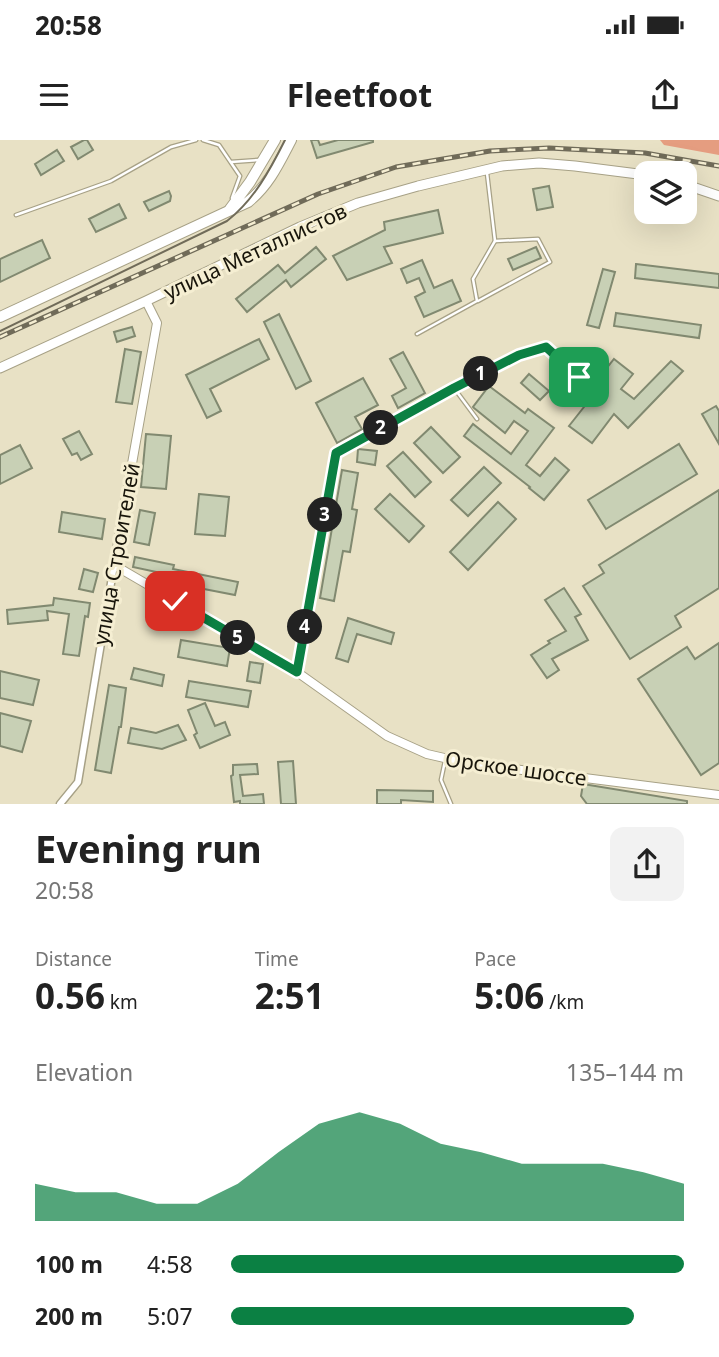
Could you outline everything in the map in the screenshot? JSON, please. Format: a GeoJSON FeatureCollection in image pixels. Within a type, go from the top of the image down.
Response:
{"type":"FeatureCollection","features":[{"type":"Feature","properties":{"kind":"main road"},"geometry":{"type":"LineString","coordinates":[[0,317],[248,202],[270,179],[290,140]]}},
{"type":"Feature","properties":{"kind":"main road"},"geometry":{"type":"LineString","coordinates":[[228,212],[264,159],[272,142]]}},
{"type":"Feature","properties":{"kind":"main road","name":"улица Металлистов"},"geometry":{"type":"LineString","coordinates":[[0,368],[146,302],[300,227],[358,203],[502,166],[539,163],[634,173]]}},
{"type":"Feature","properties":{"kind":"main road"},"geometry":{"type":"LineString","coordinates":[[697,188],[719,196]]}},
{"type":"Feature","properties":{"kind":"street"},"geometry":{"type":"LineString","coordinates":[[272,142],[285,152]]}},
{"type":"Feature","properties":{"kind":"street"},"geometry":{"type":"LineString","coordinates":[[264,159],[278,165]]}},
{"type":"Feature","properties":{"kind":"street","name":"улица Строителей"},"geometry":{"type":"LineString","coordinates":[[60,804],[78,782],[157,323],[146,302]]}},
{"type":"Feature","properties":{"kind":"street","name":"Орское шоссе"},"geometry":{"type":"LineString","coordinates":[[114,565],[297,672],[387,736],[427,754],[466,763],[719,795]]}},
{"type":"Feature","properties":{"kind":"lane"},"geometry":{"type":"LineString","coordinates":[[16,215],[111,181],[171,147],[196,140]]}},
{"type":"Feature","properties":{"kind":"lane"},"geometry":{"type":"LineString","coordinates":[[203,140],[219,145],[240,176],[228,212]]}},
{"type":"Feature","properties":{"kind":"lane"},"geometry":{"type":"LineString","coordinates":[[231,162],[264,159]]}},
{"type":"Feature","properties":{"kind":"lane"},"geometry":{"type":"LineString","coordinates":[[477,301],[473,279],[495,241],[486,169]]}},
{"type":"Feature","properties":{"kind":"lane"},"geometry":{"type":"LineString","coordinates":[[416,334],[550,262],[538,239],[495,241]]}},
{"type":"Feature","properties":{"kind":"lane"},"geometry":{"type":"LineString","coordinates":[[297,672],[336,453],[519,355],[546,347],[579,377]]}},
{"type":"Feature","properties":{"kind":"lane"},"geometry":{"type":"LineString","coordinates":[[454,388],[477,419]]}},
{"type":"Feature","properties":{"kind":"lane"},"geometry":{"type":"LineString","coordinates":[[445,758],[441,780],[451,804]]}},
{"type":"Feature","properties":{"kind":"shaded area"},"geometry":{"type":"Polygon","coordinates":[[[660,140],[719,140],[719,155],[664,145],[660,140]]]}},
{"type":"Feature","properties":{"kind":"building"},"geometry":{"type":"Polygon","coordinates":[[[87,140],[93,150],[78,159],[71,147],[87,140]]]}},
{"type":"Feature","properties":{"kind":"building"},"geometry":{"type":"Polygon","coordinates":[[[311,140],[318,140],[320,145],[338,140],[373,142],[317,158],[311,140]]]}},
{"type":"Feature","properties":{"kind":"building"},"geometry":{"type":"Polygon","coordinates":[[[57,150],[64,161],[41,175],[35,164],[57,150]]]}},
{"type":"Feature","properties":{"kind":"building"},"geometry":{"type":"Polygon","coordinates":[[[549,186],[553,207],[537,210],[533,189],[549,186]]]}},
{"type":"Feature","properties":{"kind":"building"},"geometry":{"type":"Polygon","coordinates":[[[169,191],[170,201],[149,211],[144,202],[169,191]]]}},
{"type":"Feature","properties":{"kind":"building"},"geometry":{"type":"Polygon","coordinates":[[[119,204],[126,218],[96,232],[89,219],[119,204]]]}},
{"type":"Feature","properties":{"kind":"building"},"geometry":{"type":"Polygon","coordinates":[[[438,210],[443,233],[384,247],[392,263],[347,280],[333,256],[385,230],[384,222],[438,210]]]}},
{"type":"Feature","properties":{"kind":"building"},"geometry":{"type":"Polygon","coordinates":[[[42,240],[50,258],[0,282],[0,259],[42,240]]]}},
{"type":"Feature","properties":{"kind":"building"},"geometry":{"type":"Polygon","coordinates":[[[316,247],[326,259],[291,287],[286,280],[247,312],[236,299],[278,265],[285,273],[316,247]]]}},
{"type":"Feature","properties":{"kind":"building"},"geometry":{"type":"Polygon","coordinates":[[[536,247],[541,258],[513,270],[508,259],[536,247]]]}},
{"type":"Feature","properties":{"kind":"building"},"geometry":{"type":"Polygon","coordinates":[[[422,260],[434,288],[452,280],[461,301],[424,317],[415,297],[425,292],[419,278],[407,283],[401,269],[422,260]]]}},
{"type":"Feature","properties":{"kind":"building"},"geometry":{"type":"Polygon","coordinates":[[[636,264],[719,274],[719,288],[635,278],[636,264]]]}},
{"type":"Feature","properties":{"kind":"building"},"geometry":{"type":"Polygon","coordinates":[[[603,269],[615,272],[599,328],[587,325],[603,269]]]}},
{"type":"Feature","properties":{"kind":"building"},"geometry":{"type":"Polygon","coordinates":[[[616,313],[701,325],[699,338],[614,326],[616,313]]]}},
{"type":"Feature","properties":{"kind":"building"},"geometry":{"type":"Polygon","coordinates":[[[279,314],[311,381],[296,389],[264,322],[279,314]]]}},
{"type":"Feature","properties":{"kind":"building"},"geometry":{"type":"Polygon","coordinates":[[[132,327],[135,336],[117,342],[114,332],[132,327]]]}},
{"type":"Feature","properties":{"kind":"building"},"geometry":{"type":"Polygon","coordinates":[[[259,339],[269,359],[210,389],[221,411],[207,418],[186,375],[259,339]]]}},
{"type":"Feature","properties":{"kind":"building"},"geometry":{"type":"Polygon","coordinates":[[[125,349],[141,352],[132,404],[116,402],[125,349]]]}},
{"type":"Feature","properties":{"kind":"building"},"geometry":{"type":"Polygon","coordinates":[[[403,352],[425,393],[398,408],[392,396],[406,388],[390,359],[403,352]]]}},
{"type":"Feature","properties":{"kind":"building"},"geometry":{"type":"Polygon","coordinates":[[[614,359],[633,374],[621,389],[634,399],[671,361],[683,371],[628,428],[614,414],[592,443],[569,426],[595,393],[590,389],[614,359]]]}},
{"type":"Feature","properties":{"kind":"building"},"geometry":{"type":"Polygon","coordinates":[[[529,374],[549,391],[540,400],[521,383],[529,374]]]}},
{"type":"Feature","properties":{"kind":"building"},"geometry":{"type":"Polygon","coordinates":[[[363,378],[378,405],[355,417],[362,429],[337,443],[316,403],[363,378]]]}},
{"type":"Feature","properties":{"kind":"building"},"geometry":{"type":"Polygon","coordinates":[[[489,386],[525,413],[528,409],[554,428],[526,465],[540,476],[555,458],[569,470],[544,500],[464,436],[473,424],[511,454],[528,431],[514,421],[505,433],[473,407],[489,386]]]}},
{"type":"Feature","properties":{"kind":"building"},"geometry":{"type":"Polygon","coordinates":[[[716,406],[719,411],[719,444],[702,414],[716,406]]]}},
{"type":"Feature","properties":{"kind":"building"},"geometry":{"type":"Polygon","coordinates":[[[431,427],[460,457],[443,473],[414,443],[431,427]]]}},
{"type":"Feature","properties":{"kind":"building"},"geometry":{"type":"Polygon","coordinates":[[[79,431],[92,454],[81,460],[77,453],[72,455],[63,439],[79,431]]]}},
{"type":"Feature","properties":{"kind":"building"},"geometry":{"type":"Polygon","coordinates":[[[146,434],[171,436],[166,489],[141,487],[146,434]]]}},
{"type":"Feature","properties":{"kind":"building"},"geometry":{"type":"Polygon","coordinates":[[[679,444],[697,474],[606,529],[588,500],[679,444]]]}},
{"type":"Feature","properties":{"kind":"building"},"geometry":{"type":"Polygon","coordinates":[[[20,445],[32,468],[0,484],[0,455],[20,445]]]}},
{"type":"Feature","properties":{"kind":"building"},"geometry":{"type":"Polygon","coordinates":[[[358,449],[377,451],[375,465],[357,462],[358,449]]]}},
{"type":"Feature","properties":{"kind":"building"},"geometry":{"type":"Polygon","coordinates":[[[403,452],[431,482],[415,497],[387,466],[403,452]]]}},
{"type":"Feature","properties":{"kind":"building"},"geometry":{"type":"Polygon","coordinates":[[[484,467],[501,483],[468,516],[451,500],[484,467]]]}},
{"type":"Feature","properties":{"kind":"building"},"geometry":{"type":"Polygon","coordinates":[[[342,470],[358,473],[352,509],[357,510],[350,552],[343,551],[334,601],[320,598],[342,470]]]}},
{"type":"Feature","properties":{"kind":"building"},"geometry":{"type":"Polygon","coordinates":[[[719,490],[719,588],[675,616],[681,627],[630,659],[583,586],[604,573],[599,565],[719,490]]]}},
{"type":"Feature","properties":{"kind":"building"},"geometry":{"type":"Polygon","coordinates":[[[199,494],[229,497],[225,536],[195,534],[199,494]]]}},
{"type":"Feature","properties":{"kind":"building"},"geometry":{"type":"Polygon","coordinates":[[[390,494],[424,526],[409,542],[375,509],[390,494]]]}},
{"type":"Feature","properties":{"kind":"building"},"geometry":{"type":"Polygon","coordinates":[[[498,502],[516,519],[468,570],[450,552],[498,502]]]}},
{"type":"Feature","properties":{"kind":"building"},"geometry":{"type":"Polygon","coordinates":[[[140,510],[155,513],[149,545],[134,542],[140,510]]]}},
{"type":"Feature","properties":{"kind":"building"},"geometry":{"type":"Polygon","coordinates":[[[62,512],[105,519],[102,539],[59,532],[62,512]]]}},
{"type":"Feature","properties":{"kind":"building"},"geometry":{"type":"Polygon","coordinates":[[[135,557],[174,565],[173,569],[238,582],[235,595],[173,583],[175,576],[133,567],[135,557]]]}},
{"type":"Feature","properties":{"kind":"building"},"geometry":{"type":"Polygon","coordinates":[[[84,569],[98,573],[93,592],[79,589],[84,569]]]}},
{"type":"Feature","properties":{"kind":"building"},"geometry":{"type":"Polygon","coordinates":[[[564,588],[581,614],[575,617],[588,640],[552,659],[559,670],[547,678],[531,655],[566,631],[545,600],[564,588]]]}},
{"type":"Feature","properties":{"kind":"building"},"geometry":{"type":"Polygon","coordinates":[[[54,598],[90,603],[88,617],[85,616],[79,656],[63,654],[69,614],[47,611],[48,620],[8,624],[7,610],[53,605],[54,598]]]}},
{"type":"Feature","properties":{"kind":"building"},"geometry":{"type":"Polygon","coordinates":[[[348,618],[394,633],[391,644],[357,634],[348,662],[336,658],[348,618]]]}},
{"type":"Feature","properties":{"kind":"building"},"geometry":{"type":"Polygon","coordinates":[[[181,640],[230,648],[227,666],[178,657],[181,640]]]}},
{"type":"Feature","properties":{"kind":"building"},"geometry":{"type":"Polygon","coordinates":[[[719,643],[719,763],[701,775],[638,679],[687,647],[695,659],[719,643]]]}},
{"type":"Feature","properties":{"kind":"building"},"geometry":{"type":"Polygon","coordinates":[[[250,662],[263,664],[260,683],[247,681],[250,662]]]}},
{"type":"Feature","properties":{"kind":"building"},"geometry":{"type":"Polygon","coordinates":[[[134,668],[164,675],[162,686],[131,679],[134,668]]]}},
{"type":"Feature","properties":{"kind":"building"},"geometry":{"type":"Polygon","coordinates":[[[0,671],[39,680],[33,705],[0,698],[0,671]]]}},
{"type":"Feature","properties":{"kind":"building"},"geometry":{"type":"Polygon","coordinates":[[[189,681],[251,691],[248,707],[186,697],[189,681]]]}},
{"type":"Feature","properties":{"kind":"building"},"geometry":{"type":"Polygon","coordinates":[[[109,685],[126,688],[111,773],[95,770],[109,685]]]}},
{"type":"Feature","properties":{"kind":"building"},"geometry":{"type":"Polygon","coordinates":[[[205,703],[215,726],[225,722],[230,735],[200,748],[188,710],[205,703]]]}},
{"type":"Feature","properties":{"kind":"building"},"geometry":{"type":"Polygon","coordinates":[[[0,713],[31,721],[22,752],[0,746],[0,713]]]}},
{"type":"Feature","properties":{"kind":"building"},"geometry":{"type":"Polygon","coordinates":[[[178,725],[186,740],[162,749],[128,743],[131,728],[156,733],[178,725]]]}},
{"type":"Feature","properties":{"kind":"building"},"geometry":{"type":"Polygon","coordinates":[[[293,761],[296,804],[281,804],[278,762],[293,761]]]}},
{"type":"Feature","properties":{"kind":"building"},"geometry":{"type":"Polygon","coordinates":[[[257,764],[258,774],[240,775],[243,796],[263,794],[264,804],[234,802],[231,776],[233,765],[257,764]]]}},
{"type":"Feature","properties":{"kind":"building"},"geometry":{"type":"Polygon","coordinates":[[[583,784],[687,801],[687,804],[587,804],[581,796],[583,784]]]}},
{"type":"Feature","properties":{"kind":"building"},"geometry":{"type":"Polygon","coordinates":[[[377,790],[433,791],[433,802],[401,800],[401,804],[377,804],[377,790]]]}},
{"type":"Feature","properties":{"kind":"tram line"},"geometry":{"type":"LineString","coordinates":[[0,331],[227,221],[253,194],[285,140]]}},
{"type":"Feature","properties":{"kind":"railway"},"geometry":{"type":"LineString","coordinates":[[0,337],[318,194],[396,167],[490,151],[549,148],[645,153],[719,166]]}},
{"type":"Feature","properties":{"kind":"route"},"geometry":{"type":"LineString","coordinates":[[175,601],[297,672],[336,453],[519,355],[546,347],[579,377]]}}]}
